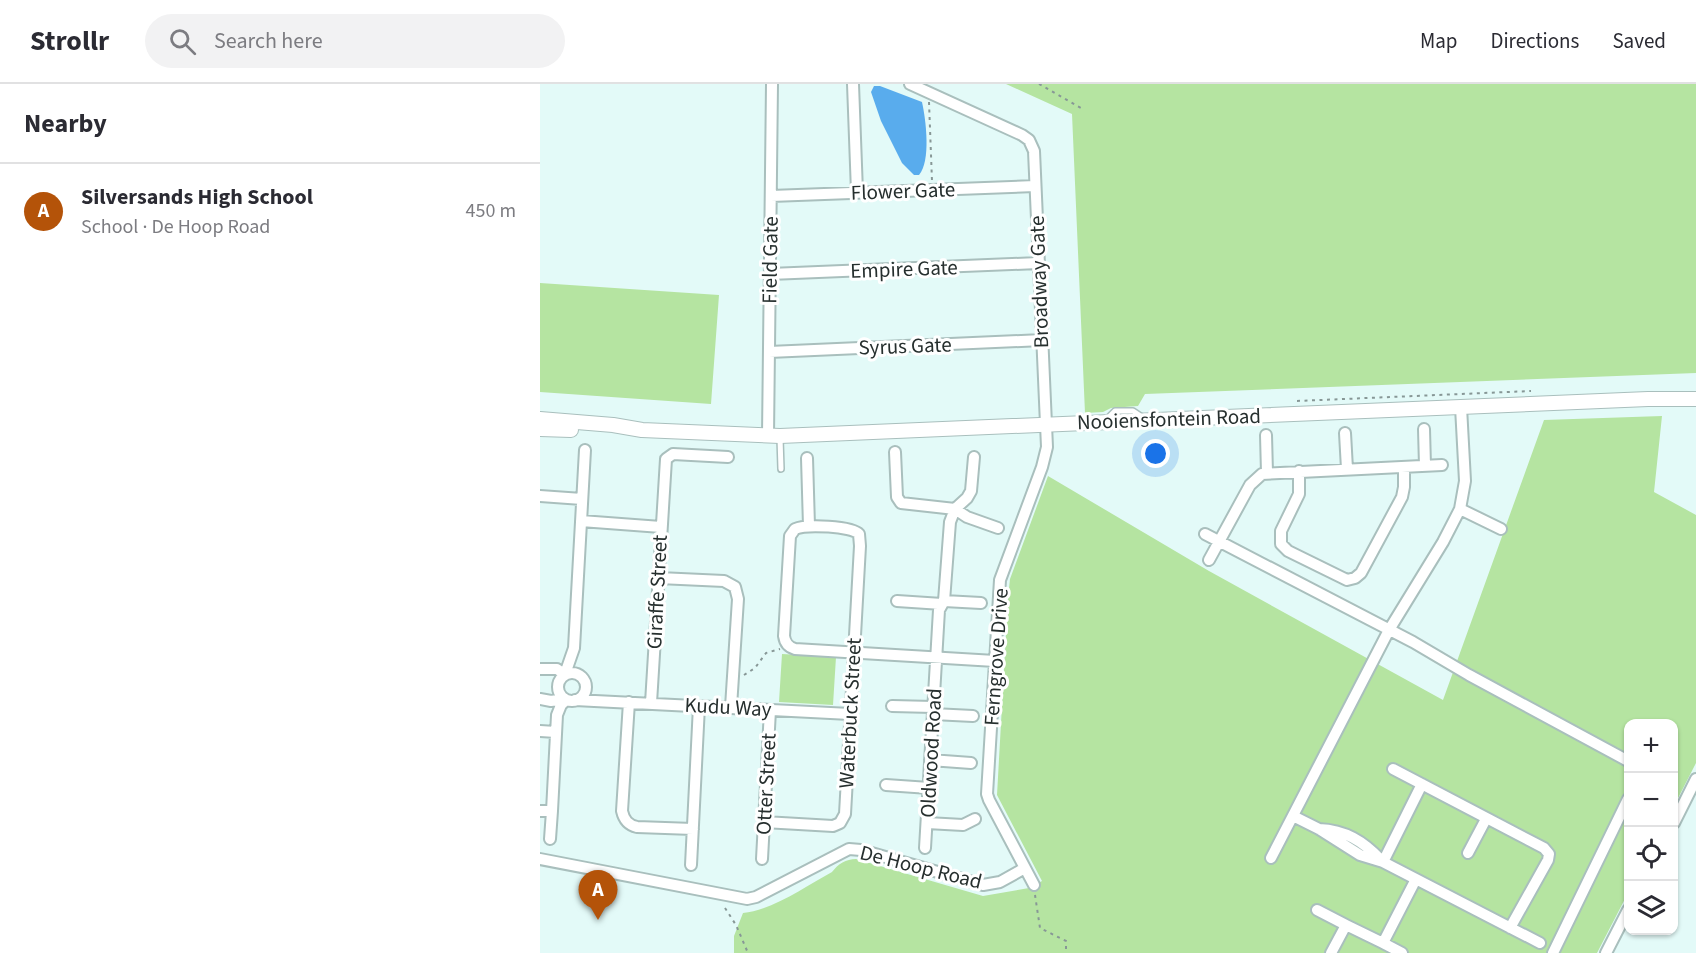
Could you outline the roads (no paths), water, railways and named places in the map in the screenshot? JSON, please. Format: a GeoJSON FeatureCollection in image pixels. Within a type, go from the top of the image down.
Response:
{"type":"FeatureCollection","features":[{"type":"Feature","properties":{"kind":"street","name":"Field Gate"},"geometry":{"type":"LineString","coordinates":[[772,84],[769,352],[774,436]]}},
{"type":"Feature","properties":{"kind":"street"},"geometry":{"type":"LineString","coordinates":[[854,84],[857,192]]}},
{"type":"Feature","properties":{"kind":"street","name":"Broadway Gate"},"geometry":{"type":"LineString","coordinates":[[910,84],[1029,140],[1034,151],[1046,425]]}},
{"type":"Feature","properties":{"kind":"street","name":"Flower Gate"},"geometry":{"type":"LineString","coordinates":[[771,196],[1035,186]]}},
{"type":"Feature","properties":{"kind":"street","name":"Empire Gate"},"geometry":{"type":"LineString","coordinates":[[770,274],[1038,263]]}},
{"type":"Feature","properties":{"kind":"street","name":"Syrus Gate"},"geometry":{"type":"LineString","coordinates":[[769,352],[1042,340]]}},
{"type":"Feature","properties":{"kind":"street","name":"Nooiensfontein Road"},"geometry":{"type":"LineString","coordinates":[[540,429],[612,432],[642,430],[774,436],[1668,398],[1696,399]]}},
{"type":"Feature","properties":{"kind":"street"},"geometry":{"type":"LineString","coordinates":[[1271,858],[1389,630],[1443,542],[1460,509],[1465,481],[1461,407]]}},
{"type":"Feature","properties":{"kind":"street","name":"Nooiensfontein Road"},"geometry":{"type":"LineString","coordinates":[[540,419],[613,425],[642,430]]}},
{"type":"Feature","properties":{"kind":"street","name":"Ferngrove Drive"},"geometry":{"type":"LineString","coordinates":[[1034,885],[988,798],[1001,577],[1044,458],[1047,447],[1046,425]]}},
{"type":"Feature","properties":{"kind":"street"},"geometry":{"type":"LineString","coordinates":[[1424,429],[1425,466]]}},
{"type":"Feature","properties":{"kind":"street"},"geometry":{"type":"LineString","coordinates":[[1345,433],[1347,469]]}},
{"type":"Feature","properties":{"kind":"street"},"geometry":{"type":"LineString","coordinates":[[1266,435],[1267,473]]}},
{"type":"Feature","properties":{"kind":"street"},"geometry":{"type":"LineString","coordinates":[[558,712],[553,704],[543,699],[558,686],[574,648],[585,450]]}},
{"type":"Feature","properties":{"kind":"street"},"geometry":{"type":"LineString","coordinates":[[896,452],[897,497],[903,505],[955,509],[967,517],[998,528]]}},
{"type":"Feature","properties":{"kind":"street","name":"Giraffe Street"},"geometry":{"type":"LineString","coordinates":[[651,703],[665,461],[670,454],[728,457]]}},
{"type":"Feature","properties":{"kind":"street"},"geometry":{"type":"LineString","coordinates":[[955,509],[968,498],[971,491],[974,457]]}},
{"type":"Feature","properties":{"kind":"street"},"geometry":{"type":"LineString","coordinates":[[807,458],[809,526],[795,529],[790,536],[784,636],[788,645],[795,649],[995,661]]}},
{"type":"Feature","properties":{"kind":"street"},"geometry":{"type":"LineString","coordinates":[[1209,560],[1253,480],[1267,473],[1442,465]]}},
{"type":"Feature","properties":{"kind":"street"},"geometry":{"type":"LineString","coordinates":[[1299,471],[1299,494],[1281,531],[1281,544],[1288,551],[1347,580],[1361,573],[1402,496],[1404,467]]}},
{"type":"Feature","properties":{"kind":"street"},"geometry":{"type":"LineString","coordinates":[[540,496],[582,499]]}},
{"type":"Feature","properties":{"kind":"street","name":"Oldwood Road"},"geometry":{"type":"LineString","coordinates":[[925,848],[939,610],[943,603],[950,522],[955,509]]}},
{"type":"Feature","properties":{"kind":"street"},"geometry":{"type":"LineString","coordinates":[[1460,509],[1501,529]]}},
{"type":"Feature","properties":{"kind":"street"},"geometry":{"type":"LineString","coordinates":[[581,521],[661,527]]}},
{"type":"Feature","properties":{"kind":"street","name":"Waterbuck Street"},"geometry":{"type":"LineString","coordinates":[[764,822],[836,826],[845,814],[859,534],[852,530],[809,526]]}},
{"type":"Feature","properties":{"kind":"street"},"geometry":{"type":"LineString","coordinates":[[1205,534],[1389,630],[1624,758]]}},
{"type":"Feature","properties":{"kind":"street"},"geometry":{"type":"LineString","coordinates":[[658,578],[724,581],[735,587],[738,599],[731,707]]}},
{"type":"Feature","properties":{"kind":"street"},"geometry":{"type":"LineString","coordinates":[[897,601],[981,603]]}},
{"type":"Feature","properties":{"kind":"street"},"geometry":{"type":"LineString","coordinates":[[550,838],[558,712],[561,705],[569,699],[583,694],[585,684],[574,648]]}},
{"type":"Feature","properties":{"kind":"street"},"geometry":{"type":"LineString","coordinates":[[540,670],[557,669],[565,674],[577,674],[585,684]]}},
{"type":"Feature","properties":{"kind":"street"},"geometry":{"type":"LineString","coordinates":[[540,670],[549,675],[558,686],[559,693],[569,699]]}},
{"type":"Feature","properties":{"kind":"street","name":"Kudu Way"},"geometry":{"type":"LineString","coordinates":[[585,684],[595,696],[606,700]]}},
{"type":"Feature","properties":{"kind":"street","name":"Kudu Way"},"geometry":{"type":"LineString","coordinates":[[543,699],[606,700],[850,714]]}},
{"type":"Feature","properties":{"kind":"street"},"geometry":{"type":"LineString","coordinates":[[629,702],[622,811],[624,819],[630,825],[637,827],[693,829]]}},
{"type":"Feature","properties":{"kind":"street"},"geometry":{"type":"LineString","coordinates":[[691,865],[699,706]]}},
{"type":"Feature","properties":{"kind":"street"},"geometry":{"type":"LineString","coordinates":[[892,706],[973,716]]}},
{"type":"Feature","properties":{"kind":"street","name":"Otter Street"},"geometry":{"type":"LineString","coordinates":[[762,859],[770,710]]}},
{"type":"Feature","properties":{"kind":"street"},"geometry":{"type":"LineString","coordinates":[[540,731],[556,732]]}},
{"type":"Feature","properties":{"kind":"street"},"geometry":{"type":"LineString","coordinates":[[930,760],[971,763]]}},
{"type":"Feature","properties":{"kind":"street"},"geometry":{"type":"LineString","coordinates":[[1394,769],[1544,849],[1549,854],[1548,860],[1510,928]]}},
{"type":"Feature","properties":{"kind":"street"},"geometry":{"type":"LineString","coordinates":[[1383,862],[1422,784]]}},
{"type":"Feature","properties":{"kind":"street"},"geometry":{"type":"LineString","coordinates":[[886,785],[929,788]]}},
{"type":"Feature","properties":{"kind":"street"},"geometry":{"type":"LineString","coordinates":[[1678,816],[1695,786]]}},
{"type":"Feature","properties":{"kind":"street"},"geometry":{"type":"LineString","coordinates":[[1553,953],[1624,809]]}},
{"type":"Feature","properties":{"kind":"street"},"geometry":{"type":"LineString","coordinates":[[540,811],[552,812]]}},
{"type":"Feature","properties":{"kind":"street"},"geometry":{"type":"LineString","coordinates":[[1293,816],[1319,829],[1360,855],[1383,862],[1539,943]]}},
{"type":"Feature","properties":{"kind":"street"},"geometry":{"type":"LineString","coordinates":[[927,823],[963,825],[975,819]]}},
{"type":"Feature","properties":{"kind":"street"},"geometry":{"type":"LineString","coordinates":[[1468,853],[1486,819]]}},
{"type":"Feature","properties":{"kind":"street","name":"De Hoop Road"},"geometry":{"type":"LineString","coordinates":[[540,859],[747,899],[756,897],[849,849],[861,850],[984,885],[1000,882],[1025,868]]}},
{"type":"Feature","properties":{"kind":"street"},"geometry":{"type":"LineString","coordinates":[[1383,943],[1416,879]]}},
{"type":"Feature","properties":{"kind":"street"},"geometry":{"type":"LineString","coordinates":[[1317,910],[1402,953]]}},
{"type":"Feature","properties":{"kind":"street"},"geometry":{"type":"LineString","coordinates":[[1606,953],[1624,919]]}},
{"type":"Feature","properties":{"kind":"street"},"geometry":{"type":"LineString","coordinates":[[1331,953],[1346,925]]}},
{"type":"Feature","properties":{"kind":"lane"},"geometry":{"type":"LineString","coordinates":[[774,436],[781,469]]}},
{"type":"Feature","properties":{"kind":"water"},"geometry":{"type":"Polygon","coordinates":[[[874,86],[880,86],[922,102],[926,150],[923,169],[919,175],[914,175],[902,163],[881,121],[871,92],[874,86]]]}},
{"type":"Feature","properties":{"kind":"place","name":"Silversands High School"},"geometry":{"type":"Point","coordinates":[598,920]}}]}
